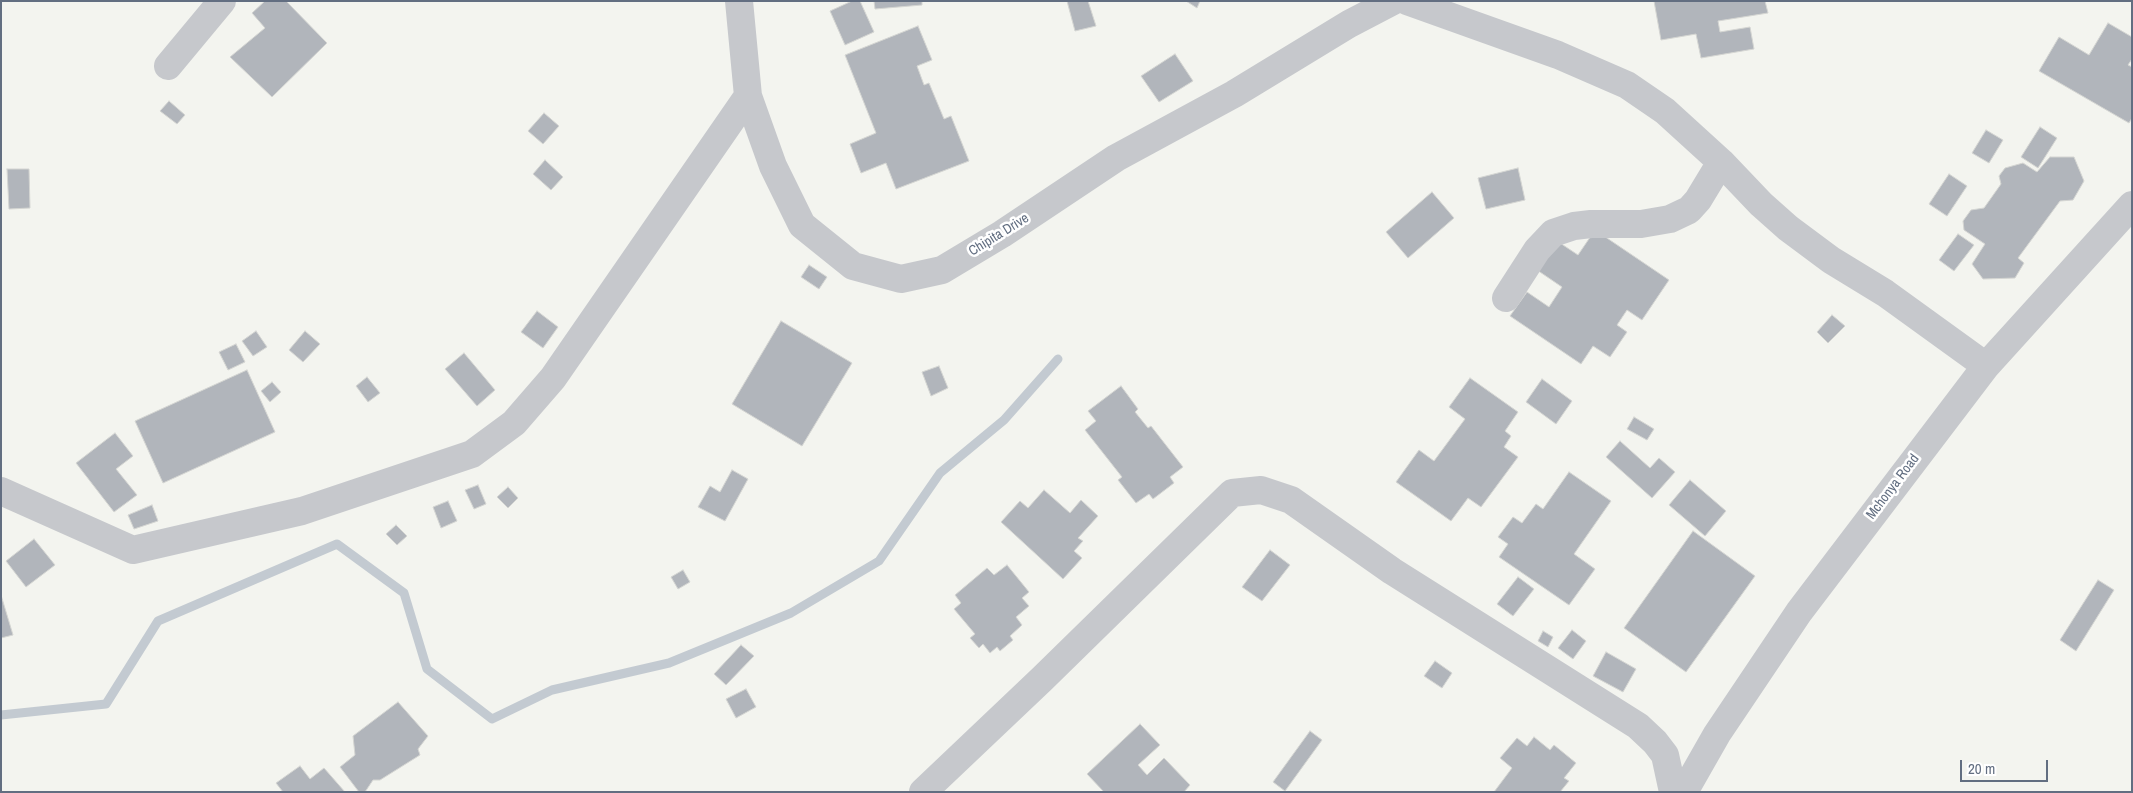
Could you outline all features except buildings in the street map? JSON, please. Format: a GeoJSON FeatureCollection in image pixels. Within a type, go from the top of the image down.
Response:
{"type":"FeatureCollection","features":[{"type":"Feature","properties":{"kind":"street"},"geometry":{"type":"LineString","coordinates":[[168,66],[222,1]]}},
{"type":"Feature","properties":{"kind":"street","name":"Chipita Drive"},"geometry":{"type":"LineString","coordinates":[[739,1],[748,96],[773,166],[802,225],[853,266],[901,279],[942,270],[1010,229],[1116,158],[1234,94],[1349,24],[1393,1]]}},
{"type":"Feature","properties":{"kind":"street"},"geometry":{"type":"LineString","coordinates":[[1407,1],[1558,54],[1626,85],[1665,111],[1721,162],[1761,204],[1788,228],[1831,260],[1885,293],[1986,366]]}},
{"type":"Feature","properties":{"kind":"street"},"geometry":{"type":"LineString","coordinates":[[1,491],[133,550],[302,511],[472,454],[514,422],[553,378],[748,96]]}},
{"type":"Feature","properties":{"kind":"street"},"geometry":{"type":"LineString","coordinates":[[1506,298],[1537,250],[1553,233],[1591,224],[1641,224],[1670,219],[1688,210],[1693,205],[1721,162]]}},
{"type":"Feature","properties":{"kind":"street","name":"Mchonya Road"},"geometry":{"type":"LineString","coordinates":[[1684,792],[1717,734],[1799,612],[1986,366],[2132,205]]}},
{"type":"Feature","properties":{"kind":"street"},"geometry":{"type":"LineString","coordinates":[[923,792],[1042,679],[1232,493],[1261,490],[1291,500],[1392,571],[1638,726],[1655,742],[1665,755],[1673,792]]}},
{"type":"Feature","properties":{"kind":"waterway"},"geometry":{"type":"LineString","coordinates":[[1,715],[106,704],[158,621],[337,544],[404,593],[427,669],[492,719],[552,690],[669,663],[791,613],[879,561],[940,473],[1004,420],[1058,359]]}}]}
